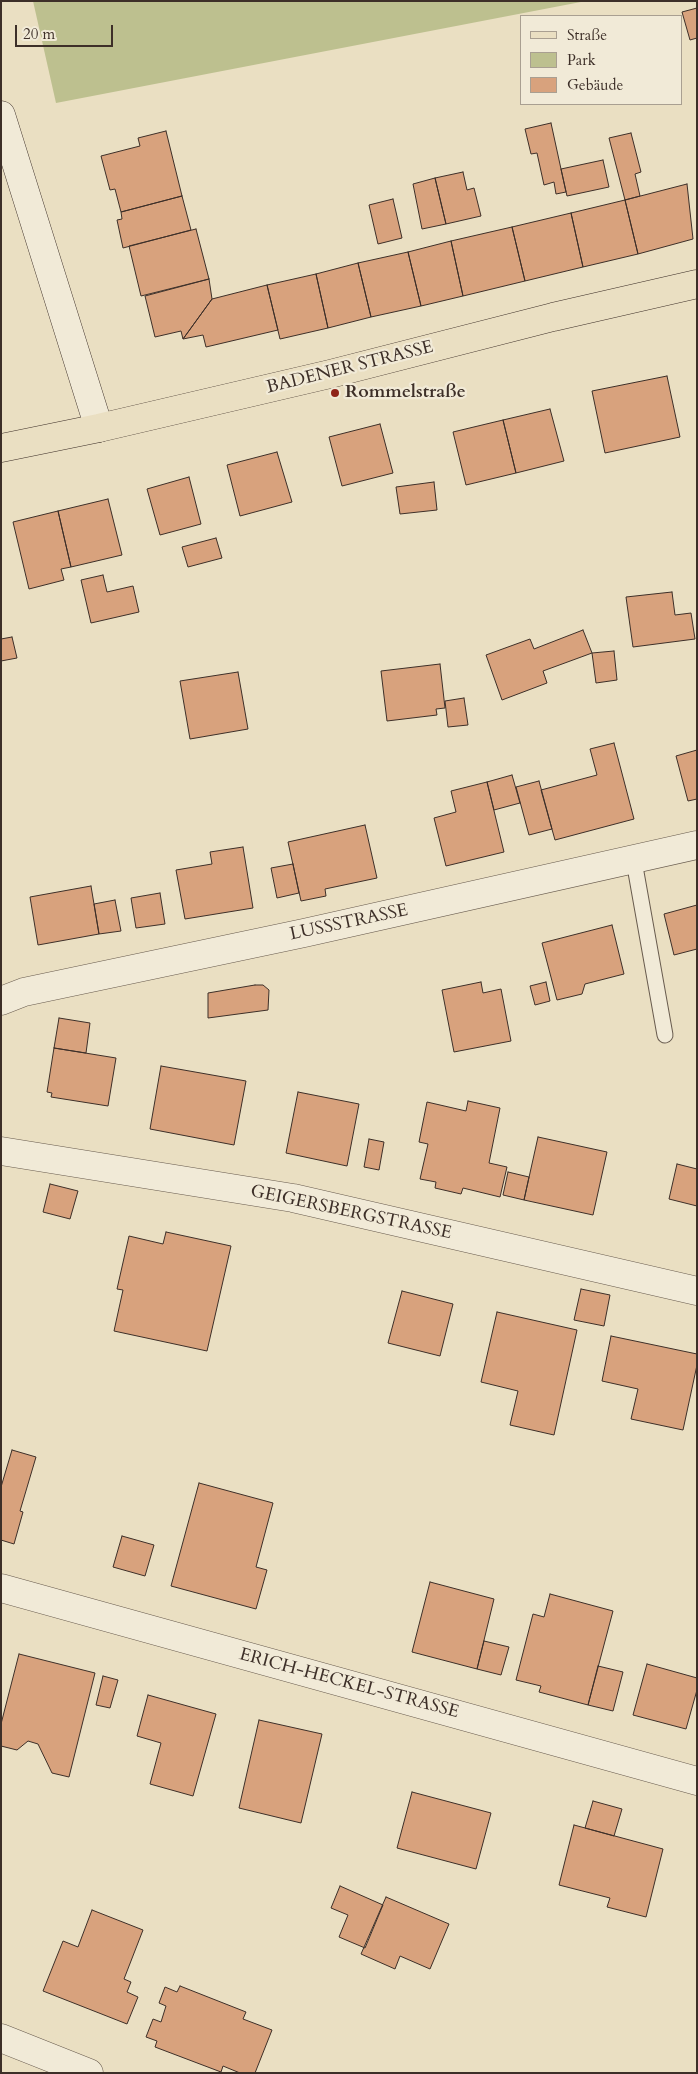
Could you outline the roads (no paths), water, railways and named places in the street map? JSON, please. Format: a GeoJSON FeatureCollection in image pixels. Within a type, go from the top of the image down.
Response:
{"type":"FeatureCollection","features":[{"type":"Feature","properties":{"kind":"main road","name":"BADENER STRASSE"},"geometry":{"type":"LineString","coordinates":[[1,448],[99,428],[330,374],[553,317],[697,284]]}},
{"type":"Feature","properties":{"kind":"street"},"geometry":{"type":"LineString","coordinates":[[1,115],[99,428]]}},
{"type":"Feature","properties":{"kind":"street","name":"LUSSSTRASSE"},"geometry":{"type":"LineString","coordinates":[[1,1001],[24,992],[304,934],[634,861],[697,845]]}},
{"type":"Feature","properties":{"kind":"street","name":"GEIGERSBERGSTRASSE"},"geometry":{"type":"LineString","coordinates":[[1,1151],[293,1198],[697,1292]]}},
{"type":"Feature","properties":{"kind":"street","name":"ERICH-HECKEL-STRASSE"},"geometry":{"type":"LineString","coordinates":[[1,1588],[697,1781]]}},
{"type":"Feature","properties":{"kind":"street"},"geometry":{"type":"LineString","coordinates":[[1,2038],[89,2073]]}},
{"type":"Feature","properties":{"kind":"lane"},"geometry":{"type":"LineString","coordinates":[[634,861],[665,1035]]}},
{"type":"Feature","properties":{"kind":"place","name":"Rommelstraße"},"geometry":{"type":"Point","coordinates":[335,393]}}]}
